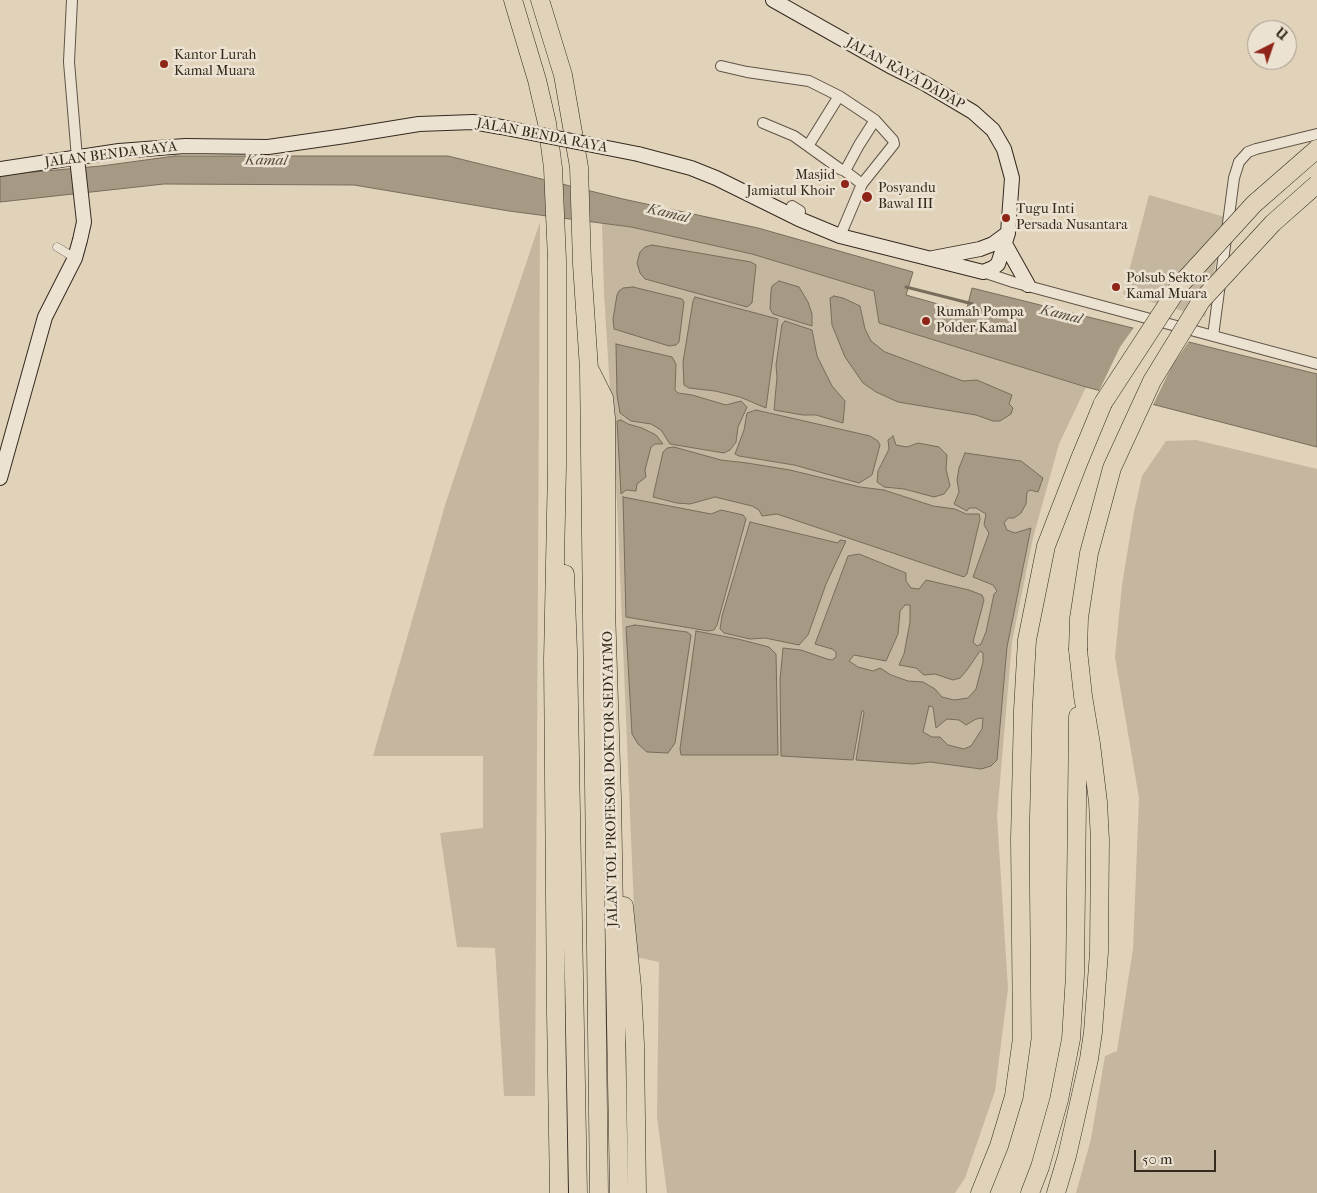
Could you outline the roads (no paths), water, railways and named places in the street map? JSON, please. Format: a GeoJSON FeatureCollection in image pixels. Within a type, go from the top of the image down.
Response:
{"type":"FeatureCollection","features":[{"type":"Feature","properties":{"kind":"highway"},"geometry":{"type":"LineString","coordinates":[[513,0],[538,80],[554,168],[557,260],[557,466],[553,660],[559,1193]]}},
{"type":"Feature","properties":{"kind":"highway","name":"JALAN TOL PROFESOR DOKTOR SEDYATMO"},"geometry":{"type":"LineString","coordinates":[[540,0],[562,75],[579,167],[582,264],[589,370],[599,1193]]}},
{"type":"Feature","properties":{"kind":"highway"},"geometry":{"type":"LineString","coordinates":[[980,1193],[999,1146],[1014,1096],[1022,1038],[1020,839],[1023,710],[1027,640],[1046,546],[1103,403],[1180,285],[1254,204],[1317,149]]}},
{"type":"Feature","properties":{"kind":"highway"},"geometry":{"type":"LineString","coordinates":[[1030,1193],[1040,1167],[1059,1100],[1071,1039],[1075,975],[1079,618],[1089,553],[1112,468],[1152,381],[1201,301],[1273,223],[1317,184]]}},
{"type":"Feature","properties":{"kind":"highway","name":"JALAN TOL PROFESOR DOKTOR SEDYATMO"},"geometry":{"type":"LineString","coordinates":[[589,370],[604,398],[606,418],[606,608],[612,798],[619,1193]]}},
{"type":"Feature","properties":{"kind":"highway"},"geometry":{"type":"LineString","coordinates":[[557,466],[567,605],[578,1193]]}},
{"type":"Feature","properties":{"kind":"highway"},"geometry":{"type":"LineString","coordinates":[[1056,1193],[1069,1148],[1089,1059],[1094,1023],[1099,952],[1100,840],[1098,802],[1078,650]]}},
{"type":"Feature","properties":{"kind":"highway"},"geometry":{"type":"LineString","coordinates":[[612,798],[632,986],[635,1044],[637,1193]]}},
{"type":"Feature","properties":{"kind":"main road","name":"JALAN RAYA DADAP"},"geometry":{"type":"LineString","coordinates":[[773,0],[890,66],[924,82],[973,112],[993,130],[1004,149],[1012,178],[1006,238],[998,264],[983,272]]}},
{"type":"Feature","properties":{"kind":"main road","name":"JALAN BENDA RAYA"},"geometry":{"type":"LineString","coordinates":[[0,169],[78,163],[119,151],[185,146],[268,147],[418,124],[473,122],[638,154],[691,168],[716,178],[799,219]]}},
{"type":"Feature","properties":{"kind":"main road"},"geometry":{"type":"LineString","coordinates":[[0,478],[45,317],[75,258],[84,222],[78,163]]}},
{"type":"Feature","properties":{"kind":"main road"},"geometry":{"type":"LineString","coordinates":[[799,219],[840,236],[983,272]]}},
{"type":"Feature","properties":{"kind":"main road"},"geometry":{"type":"LineString","coordinates":[[930,259],[980,249],[1006,238],[1028,285]]}},
{"type":"Feature","properties":{"kind":"street"},"geometry":{"type":"LineString","coordinates":[[72,0],[69,62],[78,163]]}},
{"type":"Feature","properties":{"kind":"street"},"geometry":{"type":"LineString","coordinates":[[721,66],[809,81],[839,96],[874,120],[893,140],[894,144],[859,189],[840,236]]}},
{"type":"Feature","properties":{"kind":"street"},"geometry":{"type":"LineString","coordinates":[[808,146],[839,96]]}},
{"type":"Feature","properties":{"kind":"street"},"geometry":{"type":"LineString","coordinates":[[845,171],[874,120]]}},
{"type":"Feature","properties":{"kind":"street"},"geometry":{"type":"LineString","coordinates":[[763,123],[794,136],[845,171],[859,189]]}},
{"type":"Feature","properties":{"kind":"street"},"geometry":{"type":"LineString","coordinates":[[1213,336],[1234,178],[1239,162],[1248,152],[1317,134]]}},
{"type":"Feature","properties":{"kind":"street"},"geometry":{"type":"LineString","coordinates":[[792,206],[800,210],[799,219]]}},
{"type":"Feature","properties":{"kind":"street"},"geometry":{"type":"LineString","coordinates":[[57,248],[75,258]]}},
{"type":"Feature","properties":{"kind":"street"},"geometry":{"type":"LineString","coordinates":[[983,272],[1317,364]]}},
{"type":"Feature","properties":{"kind":"water"},"geometry":{"type":"Polygon","coordinates":[[[175,156],[448,156],[623,199],[758,228],[913,272],[906,295],[966,312],[972,288],[1317,374],[1317,447],[1086,387],[879,323],[874,291],[752,254],[631,227],[509,211],[354,185],[164,184],[0,202],[0,175],[101,166],[175,156]]]}},
{"type":"Feature","properties":{"kind":"water"},"geometry":{"type":"Polygon","coordinates":[[[652,245],[751,262],[756,265],[752,303],[747,307],[645,279],[640,273],[637,263],[640,252],[645,247],[652,245]]]}},
{"type":"Feature","properties":{"kind":"water"},"geometry":{"type":"Polygon","coordinates":[[[779,281],[799,287],[808,302],[812,314],[812,326],[773,314],[770,309],[771,291],[772,286],[779,281]]]}},
{"type":"Feature","properties":{"kind":"water"},"geometry":{"type":"Polygon","coordinates":[[[633,287],[682,299],[684,302],[679,342],[676,345],[669,346],[614,329],[613,319],[617,295],[623,288],[633,287]]]}},
{"type":"Feature","properties":{"kind":"water"},"geometry":{"type":"Polygon","coordinates":[[[834,296],[860,306],[865,329],[871,341],[885,352],[963,381],[977,380],[1012,395],[1009,404],[1013,408],[1011,414],[1000,421],[993,421],[976,415],[898,402],[876,392],[863,383],[845,357],[832,325],[830,298],[834,296]]]}},
{"type":"Feature","properties":{"kind":"water"},"geometry":{"type":"Polygon","coordinates":[[[695,297],[778,319],[766,408],[740,397],[715,391],[689,388],[684,385],[683,362],[695,297]]]}},
{"type":"Feature","properties":{"kind":"water"},"geometry":{"type":"Polygon","coordinates":[[[785,321],[812,330],[817,356],[832,386],[845,401],[843,423],[816,415],[803,415],[774,410],[777,377],[776,365],[782,324],[785,321]]]}},
{"type":"Feature","properties":{"kind":"water"},"geometry":{"type":"Polygon","coordinates":[[[616,344],[672,357],[676,364],[675,390],[678,393],[726,405],[741,401],[747,407],[738,427],[736,442],[730,450],[724,453],[670,444],[661,430],[651,424],[631,421],[620,413],[617,395],[616,344]]]}},
{"type":"Feature","properties":{"kind":"water"},"geometry":{"type":"Polygon","coordinates":[[[756,410],[870,436],[878,441],[880,445],[872,475],[859,483],[794,465],[735,454],[744,430],[747,413],[756,410]]]}},
{"type":"Feature","properties":{"kind":"water"},"geometry":{"type":"Polygon","coordinates":[[[621,420],[656,435],[663,444],[655,444],[651,447],[645,470],[646,477],[637,484],[636,491],[626,490],[621,494],[617,421],[621,420]]]}},
{"type":"Feature","properties":{"kind":"water"},"geometry":{"type":"Polygon","coordinates":[[[893,436],[896,445],[907,447],[918,443],[939,447],[947,455],[946,469],[950,486],[944,494],[934,497],[904,489],[884,487],[877,482],[878,471],[889,449],[888,440],[893,436]]]}},
{"type":"Feature","properties":{"kind":"water"},"geometry":{"type":"Polygon","coordinates":[[[674,447],[721,460],[790,470],[860,487],[884,490],[933,506],[955,509],[966,514],[979,514],[980,519],[967,574],[964,577],[777,514],[762,516],[759,510],[752,506],[715,497],[690,504],[653,497],[663,452],[667,448],[674,447]]]}},
{"type":"Feature","properties":{"kind":"water"},"geometry":{"type":"Polygon","coordinates":[[[965,453],[1021,461],[1043,478],[1038,492],[1030,490],[1027,492],[1026,504],[1021,513],[1014,518],[1008,518],[1004,523],[1007,530],[1015,533],[1031,528],[1007,647],[997,760],[991,766],[981,769],[930,762],[913,764],[856,760],[864,712],[862,710],[853,760],[781,756],[780,680],[783,648],[801,650],[832,660],[836,657],[836,652],[832,649],[815,644],[848,556],[859,554],[906,573],[906,581],[911,588],[919,589],[926,580],[982,595],[984,600],[973,642],[977,646],[981,644],[986,632],[994,594],[997,591],[993,585],[973,577],[989,533],[984,525],[986,514],[976,508],[969,508],[967,511],[954,504],[959,492],[957,480],[965,453]],[[905,605],[900,611],[898,634],[886,661],[854,655],[849,661],[858,667],[873,671],[880,668],[891,675],[908,681],[923,682],[935,689],[942,697],[954,700],[968,698],[976,689],[983,662],[983,653],[980,651],[960,678],[953,680],[935,674],[924,675],[916,668],[899,665],[904,654],[910,622],[910,605],[905,605]],[[929,706],[923,732],[932,737],[940,737],[948,745],[964,749],[971,746],[982,729],[983,718],[976,719],[966,725],[959,720],[947,719],[936,728],[933,707],[929,706]]]}},
{"type":"Feature","properties":{"kind":"water"},"geometry":{"type":"Polygon","coordinates":[[[623,497],[711,514],[721,510],[743,515],[746,519],[714,630],[708,631],[626,617],[623,497]]]}},
{"type":"Feature","properties":{"kind":"water"},"geometry":{"type":"Polygon","coordinates":[[[750,522],[838,543],[840,540],[846,541],[826,584],[808,635],[799,645],[765,638],[750,639],[724,633],[720,629],[722,616],[750,522]]]}},
{"type":"Feature","properties":{"kind":"water"},"geometry":{"type":"Polygon","coordinates":[[[635,625],[687,632],[691,635],[675,743],[668,753],[647,752],[638,744],[632,734],[626,627],[635,625]]]}},
{"type":"Feature","properties":{"kind":"water"},"geometry":{"type":"Polygon","coordinates":[[[696,631],[769,647],[776,654],[778,755],[681,755],[680,749],[696,631]]]}},
{"type":"Feature","properties":{"kind":"waterway","name":"Kamal"},"geometry":{"type":"LineString","coordinates":[[906,287],[973,304]]}},
{"type":"Feature","properties":{"kind":"place","name":"Kantor Lurah Kamal Muara"},"geometry":{"type":"Point","coordinates":[164,64]}},
{"type":"Feature","properties":{"kind":"place","name":"Masjid Jamiatul Khoir"},"geometry":{"type":"Point","coordinates":[845,184]}},
{"type":"Feature","properties":{"kind":"place","name":"Posyandu Bawal III"},"geometry":{"type":"Point","coordinates":[867,197]}},
{"type":"Feature","properties":{"kind":"place","name":"Tugu Inti Persada Nusantara"},"geometry":{"type":"Point","coordinates":[1006,218]}},
{"type":"Feature","properties":{"kind":"place","name":"Polsub Sektor Kamal Muara"},"geometry":{"type":"Point","coordinates":[1116,287]}},
{"type":"Feature","properties":{"kind":"place","name":"Rumah Pompa Polder Kamal"},"geometry":{"type":"Point","coordinates":[926,321]}}]}
